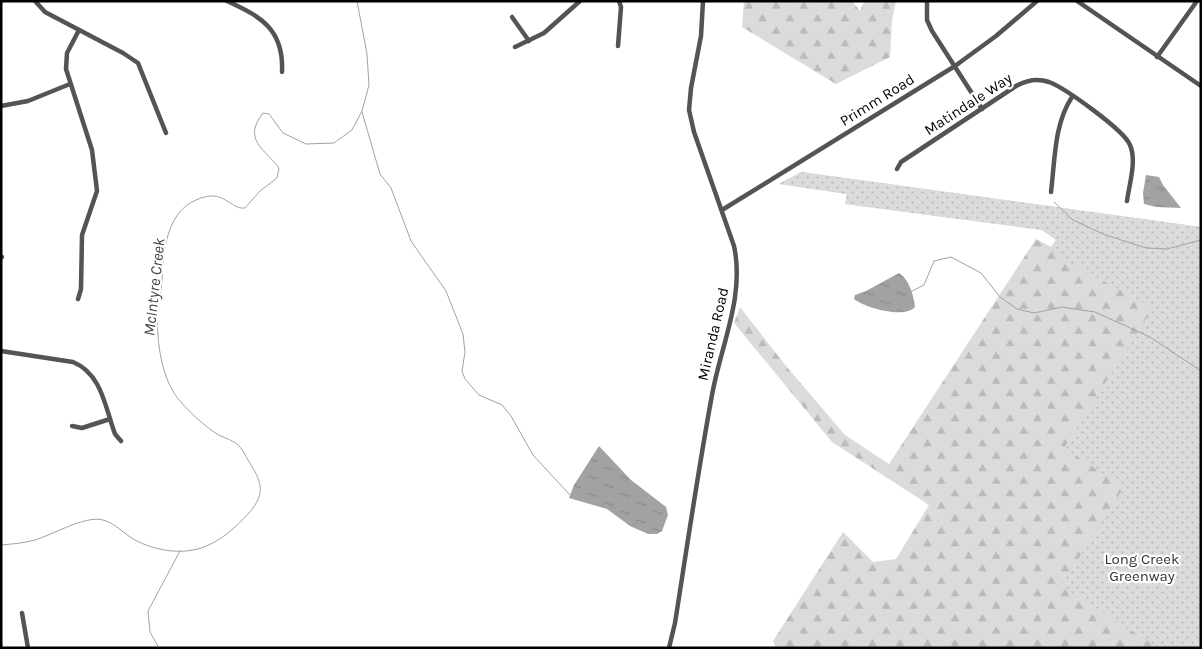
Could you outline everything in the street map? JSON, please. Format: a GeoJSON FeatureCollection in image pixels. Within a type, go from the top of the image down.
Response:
{"type":"FeatureCollection","features":[{"type":"Feature","properties":{"kind":"street"},"geometry":{"type":"LineString","coordinates":[[34,1],[45,12],[138,63],[166,133]]}},
{"type":"Feature","properties":{"kind":"street"},"geometry":{"type":"LineString","coordinates":[[227,1],[254,14],[269,26],[282,53],[282,72]]}},
{"type":"Feature","properties":{"kind":"street"},"geometry":{"type":"LineString","coordinates":[[515,47],[529,42],[551,28],[580,1]]}},
{"type":"Feature","properties":{"kind":"street"},"geometry":{"type":"LineString","coordinates":[[618,46],[621,7],[619,1]]}},
{"type":"Feature","properties":{"kind":"street","name":"Miranda Road"},"geometry":{"type":"LineString","coordinates":[[669,648],[675,624],[713,393],[737,287],[736,256],[694,132],[689,110],[691,88],[701,36],[703,1]]}},
{"type":"Feature","properties":{"kind":"street"},"geometry":{"type":"LineString","coordinates":[[927,1],[927,20],[982,109]]}},
{"type":"Feature","properties":{"kind":"street","name":"Primm Road"},"geometry":{"type":"LineString","coordinates":[[722,210],[955,66],[996,36],[1037,1]]}},
{"type":"Feature","properties":{"kind":"street"},"geometry":{"type":"LineString","coordinates":[[1077,1],[1201,86]]}},
{"type":"Feature","properties":{"kind":"street"},"geometry":{"type":"LineString","coordinates":[[1157,57],[1197,1]]}},
{"type":"Feature","properties":{"kind":"street"},"geometry":{"type":"LineString","coordinates":[[512,18],[529,42]]}},
{"type":"Feature","properties":{"kind":"street"},"geometry":{"type":"LineString","coordinates":[[78,299],[81,289],[82,235],[97,191],[92,150],[66,69],[67,53],[79,30]]}},
{"type":"Feature","properties":{"kind":"street","name":"Matindale Way"},"geometry":{"type":"LineString","coordinates":[[897,169],[902,162],[1016,86],[1032,80],[1049,82],[1118,129],[1130,145],[1132,163],[1127,202]]}},
{"type":"Feature","properties":{"kind":"street"},"geometry":{"type":"LineString","coordinates":[[1,106],[28,101],[70,84]]}},
{"type":"Feature","properties":{"kind":"street"},"geometry":{"type":"LineString","coordinates":[[1051,192],[1061,116],[1072,97]]}},
{"type":"Feature","properties":{"kind":"street"},"geometry":{"type":"LineString","coordinates":[[1,351],[73,362],[82,366],[95,378],[115,434],[121,441]]}},
{"type":"Feature","properties":{"kind":"street"},"geometry":{"type":"LineString","coordinates":[[72,426],[82,428],[110,419]]}},
{"type":"Feature","properties":{"kind":"street"},"geometry":{"type":"LineString","coordinates":[[22,613],[28,648]]}},
{"type":"Feature","properties":{"kind":"green space"},"geometry":{"type":"Polygon","coordinates":[[[744,1],[852,1],[860,11],[864,1],[896,1],[892,20],[890,57],[836,84],[742,27],[744,1]]]}},
{"type":"Feature","properties":{"kind":"green space"},"geometry":{"type":"Polygon","coordinates":[[[801,172],[1201,227],[1201,648],[776,648],[773,641],[843,532],[873,562],[896,559],[929,505],[832,442],[734,323],[740,307],[786,366],[845,435],[889,464],[1036,239],[1051,247],[1056,240],[1042,230],[845,204],[847,194],[779,184],[801,172]]]}},
{"type":"Feature","properties":{"kind":"green space","name":"Long Creek Greenway"},"geometry":{"type":"Polygon","coordinates":[[[801,172],[1201,227],[1201,648],[1159,648],[1061,586],[1124,487],[1064,448],[1153,308],[1048,251],[1056,240],[1042,230],[845,204],[847,194],[779,184],[801,172]]]}},
{"type":"Feature","properties":{"kind":"water"},"geometry":{"type":"Polygon","coordinates":[[[1146,175],[1159,177],[1181,208],[1156,207],[1144,204],[1143,193],[1146,175]]]}},
{"type":"Feature","properties":{"kind":"water"},"geometry":{"type":"Polygon","coordinates":[[[899,273],[906,279],[912,293],[915,307],[910,310],[903,312],[885,311],[867,306],[854,299],[855,295],[899,273]]]}},
{"type":"Feature","properties":{"kind":"water"},"geometry":{"type":"Polygon","coordinates":[[[599,446],[631,480],[666,507],[668,515],[662,531],[657,534],[648,534],[630,526],[607,509],[569,498],[574,485],[599,446]]]}},
{"type":"Feature","properties":{"kind":"waterway","name":"McIntyre Creek"},"geometry":{"type":"LineString","coordinates":[[1,545],[35,540],[78,523],[96,519],[112,524],[135,540],[158,549],[175,551],[193,550],[208,545],[227,534],[255,506],[260,493],[259,480],[242,450],[234,442],[216,434],[194,416],[176,396],[166,377],[160,354],[158,309],[168,234],[179,213],[196,200],[213,196],[220,197],[235,206],[245,208],[260,191],[277,178],[279,168],[258,144],[255,137],[257,122],[263,113],[269,114],[283,133],[306,144],[334,143],[352,130],[362,111],[369,85],[367,54],[357,1]]}},
{"type":"Feature","properties":{"kind":"waterway"},"geometry":{"type":"LineString","coordinates":[[362,112],[380,174],[391,188],[411,241],[446,291],[463,334],[465,352],[462,371],[465,379],[479,395],[502,405],[511,416],[533,455],[570,495]]}},
{"type":"Feature","properties":{"kind":"waterway"},"geometry":{"type":"LineString","coordinates":[[1054,202],[1073,220],[1103,234],[1146,248],[1167,249],[1201,240]]}},
{"type":"Feature","properties":{"kind":"waterway"},"geometry":{"type":"LineString","coordinates":[[910,292],[924,285],[934,261],[951,257],[981,273],[1000,297],[1017,309],[1034,313],[1062,307],[1095,312],[1150,337],[1201,371]]}},
{"type":"Feature","properties":{"kind":"waterway"},"geometry":{"type":"LineString","coordinates":[[159,648],[150,632],[148,611],[180,551]]}}]}
